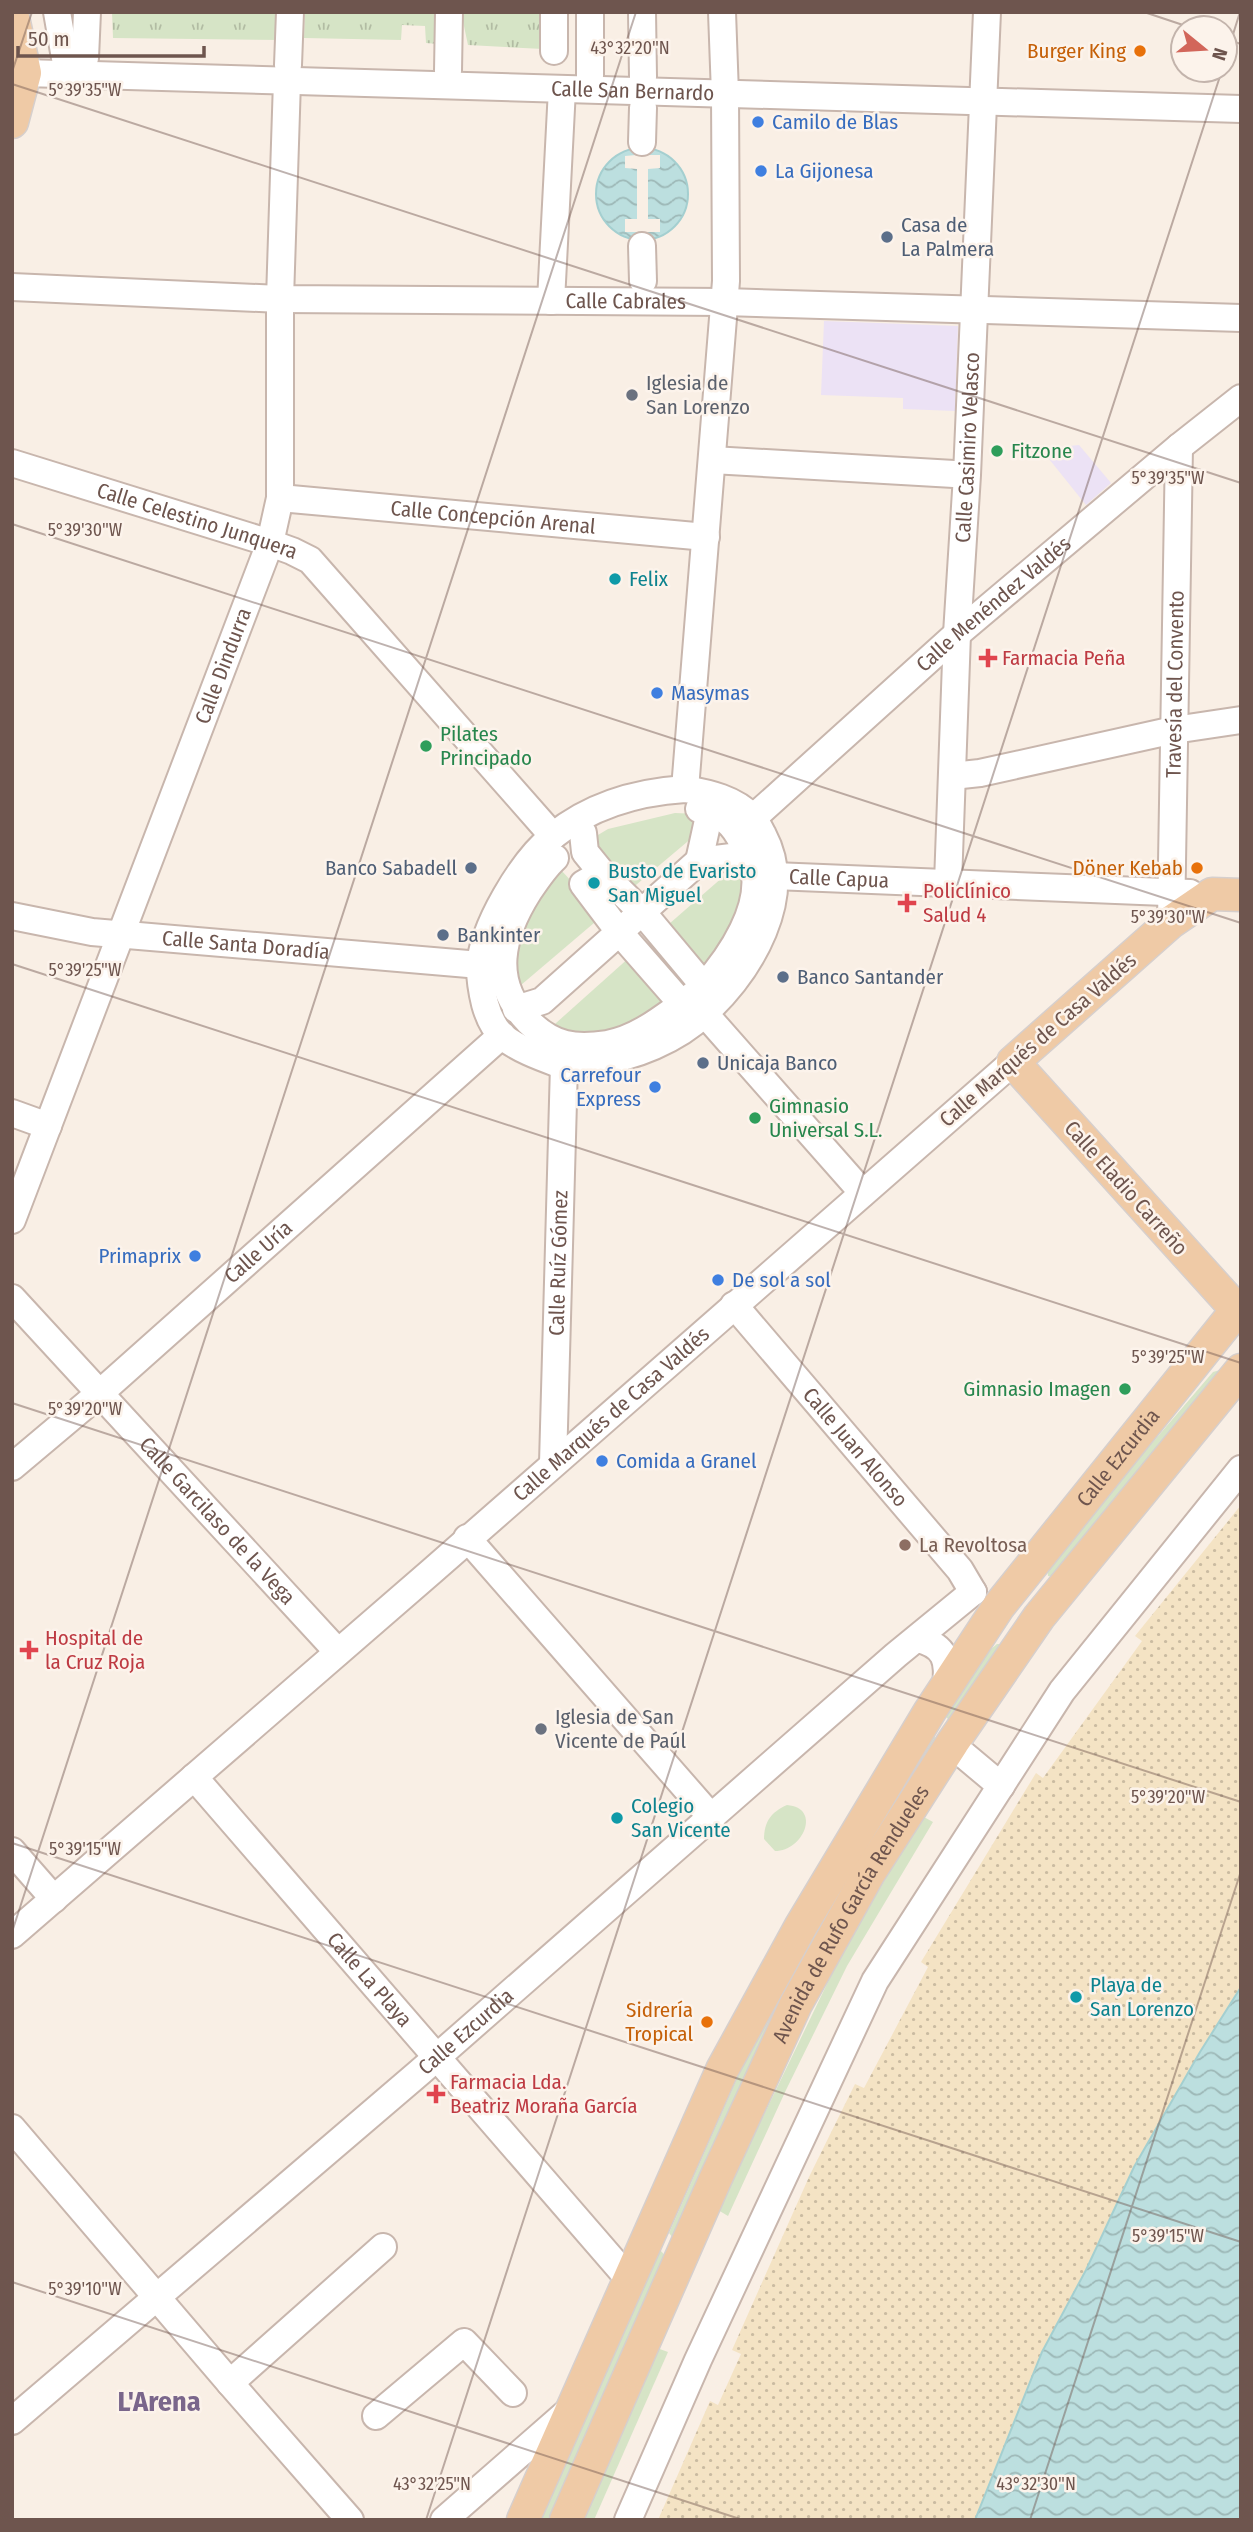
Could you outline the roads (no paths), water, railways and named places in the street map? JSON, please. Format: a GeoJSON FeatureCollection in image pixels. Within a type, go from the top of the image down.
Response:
{"type":"FeatureCollection","features":[{"type":"Feature","properties":{"kind":"main road"},"geometry":{"type":"LineString","coordinates":[[12,13],[19,68],[12,122]]}},
{"type":"Feature","properties":{"kind":"main road","name":"Calle Marqués de Casa Valdés"},"geometry":{"type":"LineString","coordinates":[[1013,1062],[1171,907],[1227,895]]}},
{"type":"Feature","properties":{"kind":"main road","name":"Calle Eladio Carreño"},"geometry":{"type":"LineString","coordinates":[[1013,1062],[1239,1311]]}},
{"type":"Feature","properties":{"kind":"main road","name":"Calle Ezcurdia"},"geometry":{"type":"LineString","coordinates":[[986,1599],[1239,1311]]}},
{"type":"Feature","properties":{"kind":"main road","name":"Avenida de Rufo García Rendueles"},"geometry":{"type":"LineString","coordinates":[[566,2520],[715,2180],[796,2004],[869,1873],[1038,1617],[1241,1370]]}},
{"type":"Feature","properties":{"kind":"main road","name":"Avenida de Rufo García Rendueles"},"geometry":{"type":"LineString","coordinates":[[523,2520],[628,2277],[722,2070],[808,1914],[946,1687],[986,1599]]}},
{"type":"Feature","properties":{"kind":"street"},"geometry":{"type":"LineString","coordinates":[[57,12],[72,57],[83,16]]}},
{"type":"Feature","properties":{"kind":"street","name":"Calle Dindurra"},"geometry":{"type":"LineString","coordinates":[[12,1220],[270,543],[280,498],[281,299],[289,12]]}},
{"type":"Feature","properties":{"kind":"street"},"geometry":{"type":"LineString","coordinates":[[448,60],[449,12]]}},
{"type":"Feature","properties":{"kind":"street"},"geometry":{"type":"LineString","coordinates":[[554,12],[554,51]]}},
{"type":"Feature","properties":{"kind":"street"},"geometry":{"type":"LineString","coordinates":[[590,12],[590,76]]}},
{"type":"Feature","properties":{"kind":"street"},"geometry":{"type":"LineString","coordinates":[[642,12],[643,77]]}},
{"type":"Feature","properties":{"kind":"street"},"geometry":{"type":"LineString","coordinates":[[685,789],[725,302],[725,94],[722,12]]}},
{"type":"Feature","properties":{"kind":"street","name":"Calle Casimiro Velasco"},"geometry":{"type":"LineString","coordinates":[[948,883],[957,634],[987,12]]}},
{"type":"Feature","properties":{"kind":"street","name":"Calle San Bernardo"},"geometry":{"type":"LineString","coordinates":[[19,68],[288,73],[562,89],[1241,109]]}},
{"type":"Feature","properties":{"kind":"street"},"geometry":{"type":"LineString","coordinates":[[551,301],[562,89]]}},
{"type":"Feature","properties":{"kind":"street"},"geometry":{"type":"LineString","coordinates":[[642,142],[643,108]]}},
{"type":"Feature","properties":{"kind":"street"},"geometry":{"type":"LineString","coordinates":[[642,246],[643,281]]}},
{"type":"Feature","properties":{"kind":"street","name":"Calle Cabrales"},"geometry":{"type":"LineString","coordinates":[[12,286],[281,299],[725,302],[1241,318]]}},
{"type":"Feature","properties":{"kind":"street","name":"Calle Menéndez Valdés"},"geometry":{"type":"LineString","coordinates":[[753,818],[957,634],[1241,398]]}},
{"type":"Feature","properties":{"kind":"street","name":"Travesía del Convento"},"geometry":{"type":"LineString","coordinates":[[1171,907],[1179,447]]}},
{"type":"Feature","properties":{"kind":"street"},"geometry":{"type":"LineString","coordinates":[[712,460],[954,474]]}},
{"type":"Feature","properties":{"kind":"street","name":"Calle Celestino Junquera"},"geometry":{"type":"LineString","coordinates":[[12,463],[270,543],[310,560],[554,847],[593,878]]}},
{"type":"Feature","properties":{"kind":"street","name":"Calle Concepción Arenal"},"geometry":{"type":"LineString","coordinates":[[280,498],[706,537]]}},
{"type":"Feature","properties":{"kind":"street"},"geometry":{"type":"LineString","coordinates":[[952,776],[980,773],[1174,730],[1241,720]]}},
{"type":"Feature","properties":{"kind":"street"},"geometry":{"type":"LineString","coordinates":[[753,818],[733,803],[714,794],[685,789],[650,791],[602,806],[518,874],[493,918],[480,965],[482,993],[489,1018],[502,1035],[532,1053],[564,1065],[610,1060],[659,1044],[693,1009],[739,975],[760,939],[772,907],[759,865],[729,822],[710,811],[678,807],[646,811],[583,833],[554,847],[541,874],[521,904],[506,939],[503,961],[505,983],[516,1009],[545,1037],[569,1045],[608,1044],[631,1037],[693,1009],[704,986],[744,929],[759,865],[770,848],[753,818]]}},
{"type":"Feature","properties":{"kind":"street"},"geometry":{"type":"LineString","coordinates":[[516,1009],[542,1001],[699,861],[710,811]]}},
{"type":"Feature","properties":{"kind":"street"},"geometry":{"type":"LineString","coordinates":[[583,833],[585,852],[593,878],[620,933],[863,1193]]}},
{"type":"Feature","properties":{"kind":"street","name":"Calle Capua"},"geometry":{"type":"LineString","coordinates":[[699,861],[948,883],[1171,907]]}},
{"type":"Feature","properties":{"kind":"street"},"geometry":{"type":"LineString","coordinates":[[593,878],[643,913],[704,986]]}},
{"type":"Feature","properties":{"kind":"street","name":"Calle Santa Doradía"},"geometry":{"type":"LineString","coordinates":[[12,916],[92,932],[480,965]]}},
{"type":"Feature","properties":{"kind":"street","name":"Calle Uría"},"geometry":{"type":"LineString","coordinates":[[12,1467],[100,1393],[502,1035]]}},
{"type":"Feature","properties":{"kind":"street","name":"Calle Marqués de Casa Valdés"},"geometry":{"type":"LineString","coordinates":[[12,1935],[1013,1062]]}},
{"type":"Feature","properties":{"kind":"street","name":"Calle Ruíz Gómez"},"geometry":{"type":"LineString","coordinates":[[553,1464],[564,1065]]}},
{"type":"Feature","properties":{"kind":"street"},"geometry":{"type":"LineString","coordinates":[[12,1113],[48,1126]]}},
{"type":"Feature","properties":{"kind":"street","name":"Calle Garcilaso de la Vega"},"geometry":{"type":"LineString","coordinates":[[12,1298],[338,1651]]}},
{"type":"Feature","properties":{"kind":"street","name":"Calle Juan Alonso"},"geometry":{"type":"LineString","coordinates":[[734,1305],[986,1599]]}},
{"type":"Feature","properties":{"kind":"street"},"geometry":{"type":"LineString","coordinates":[[628,2520],[698,2360],[875,1982],[1062,1691],[1241,1468]]}},
{"type":"Feature","properties":{"kind":"street"},"geometry":{"type":"LineString","coordinates":[[467,1538],[712,1818]]}},
{"type":"Feature","properties":{"kind":"street"},"geometry":{"type":"LineString","coordinates":[[986,1599],[1017,1614],[1038,1617]]}},
{"type":"Feature","properties":{"kind":"street","name":"Calle Ezcurdia"},"geometry":{"type":"LineString","coordinates":[[12,2421],[158,2298],[918,1639],[986,1599]]}},
{"type":"Feature","properties":{"kind":"street"},"geometry":{"type":"LineString","coordinates":[[918,1639],[930,1642],[943,1653],[948,1668],[946,1687]]}},
{"type":"Feature","properties":{"kind":"street"},"geometry":{"type":"LineString","coordinates":[[964,1755],[1001,1786]]}},
{"type":"Feature","properties":{"kind":"street","name":"Calle La Playa"},"geometry":{"type":"LineString","coordinates":[[194,1777],[628,2277]]}},
{"type":"Feature","properties":{"kind":"street"},"geometry":{"type":"LineString","coordinates":[[12,1851],[54,1899]]}},
{"type":"Feature","properties":{"kind":"street"},"geometry":{"type":"LineString","coordinates":[[12,2128],[350,2520]]}},
{"type":"Feature","properties":{"kind":"street"},"geometry":{"type":"LineString","coordinates":[[230,2383],[383,2246]]}},
{"type":"Feature","properties":{"kind":"street"},"geometry":{"type":"LineString","coordinates":[[376,2416],[464,2342],[513,2393]]}},
{"type":"Feature","properties":{"kind":"street"},"geometry":{"type":"LineString","coordinates":[[444,2520],[571,2409]]}},
{"type":"Feature","properties":{"kind":"water"},"geometry":{"type":"Polygon","coordinates":[[[642,148],[659,152],[674,162],[684,177],[688,194],[684,211],[674,226],[659,236],[642,240],[625,236],[610,226],[600,211],[596,194],[600,177],[610,162],[625,152],[642,148]]]}},
{"type":"Feature","properties":{"kind":"water"},"geometry":{"type":"Polygon","coordinates":[[[1241,1987],[1241,2520],[975,2520],[1042,2352],[1086,2270],[1134,2167],[1241,1987]]]}},
{"type":"Feature","properties":{"kind":"place","name":"Burger King"},"geometry":{"type":"Point","coordinates":[1140,51]}},
{"type":"Feature","properties":{"kind":"place","name":"Camilo de Blas"},"geometry":{"type":"Point","coordinates":[758,122]}},
{"type":"Feature","properties":{"kind":"place","name":"La Gijonesa"},"geometry":{"type":"Point","coordinates":[761,171]}},
{"type":"Feature","properties":{"kind":"place","name":"Casa de La Palmera"},"geometry":{"type":"Point","coordinates":[887,237]}},
{"type":"Feature","properties":{"kind":"place","name":"Iglesia de San Lorenzo"},"geometry":{"type":"Point","coordinates":[632,395]}},
{"type":"Feature","properties":{"kind":"place","name":"Fitzone"},"geometry":{"type":"Point","coordinates":[997,451]}},
{"type":"Feature","properties":{"kind":"place","name":"Felix"},"geometry":{"type":"Point","coordinates":[615,579]}},
{"type":"Feature","properties":{"kind":"place","name":"Farmacia Peña"},"geometry":{"type":"Point","coordinates":[988,658]}},
{"type":"Feature","properties":{"kind":"place","name":"Masymas"},"geometry":{"type":"Point","coordinates":[657,693]}},
{"type":"Feature","properties":{"kind":"place","name":"Pilates Principado"},"geometry":{"type":"Point","coordinates":[426,746]}},
{"type":"Feature","properties":{"kind":"place","name":"Banco Sabadell"},"geometry":{"type":"Point","coordinates":[471,868]}},
{"type":"Feature","properties":{"kind":"place","name":"Döner Kebab"},"geometry":{"type":"Point","coordinates":[1197,868]}},
{"type":"Feature","properties":{"kind":"place","name":"Busto de Evaristo San Miguel"},"geometry":{"type":"Point","coordinates":[594,883]}},
{"type":"Feature","properties":{"kind":"place","name":"Policlínico Salud 4"},"geometry":{"type":"Point","coordinates":[907,903]}},
{"type":"Feature","properties":{"kind":"place","name":"Bankinter"},"geometry":{"type":"Point","coordinates":[443,935]}},
{"type":"Feature","properties":{"kind":"place","name":"Banco Santander"},"geometry":{"type":"Point","coordinates":[783,977]}},
{"type":"Feature","properties":{"kind":"place","name":"Unicaja Banco"},"geometry":{"type":"Point","coordinates":[703,1063]}},
{"type":"Feature","properties":{"kind":"place","name":"Carrefour Express"},"geometry":{"type":"Point","coordinates":[655,1087]}},
{"type":"Feature","properties":{"kind":"place","name":"Gimnasio Universal S.L."},"geometry":{"type":"Point","coordinates":[755,1118]}},
{"type":"Feature","properties":{"kind":"place","name":"Primaprix"},"geometry":{"type":"Point","coordinates":[195,1256]}},
{"type":"Feature","properties":{"kind":"place","name":"De sol a sol"},"geometry":{"type":"Point","coordinates":[718,1280]}},
{"type":"Feature","properties":{"kind":"place","name":"Gimnasio Imagen"},"geometry":{"type":"Point","coordinates":[1125,1389]}},
{"type":"Feature","properties":{"kind":"place","name":"Comida a Granel"},"geometry":{"type":"Point","coordinates":[602,1461]}},
{"type":"Feature","properties":{"kind":"place","name":"La Revoltosa"},"geometry":{"type":"Point","coordinates":[905,1545]}},
{"type":"Feature","properties":{"kind":"place","name":"Hospital de la Cruz Roja"},"geometry":{"type":"Point","coordinates":[29,1650]}},
{"type":"Feature","properties":{"kind":"place","name":"Iglesia de San Vicente de Paúl"},"geometry":{"type":"Point","coordinates":[541,1729]}},
{"type":"Feature","properties":{"kind":"place","name":"Colegio San Vicente"},"geometry":{"type":"Point","coordinates":[617,1818]}},
{"type":"Feature","properties":{"kind":"place","name":"Playa de San Lorenzo"},"geometry":{"type":"Point","coordinates":[1076,1997]}},
{"type":"Feature","properties":{"kind":"place","name":"Sidrería Tropical"},"geometry":{"type":"Point","coordinates":[707,2022]}},
{"type":"Feature","properties":{"kind":"place","name":"Farmacia Lda. Beatriz Moraña García"},"geometry":{"type":"Point","coordinates":[436,2094]}},
{"type":"Feature","properties":{"kind":"district","name":"L'Arena"},"geometry":{"type":"Point","coordinates":[159,2401]}}]}
